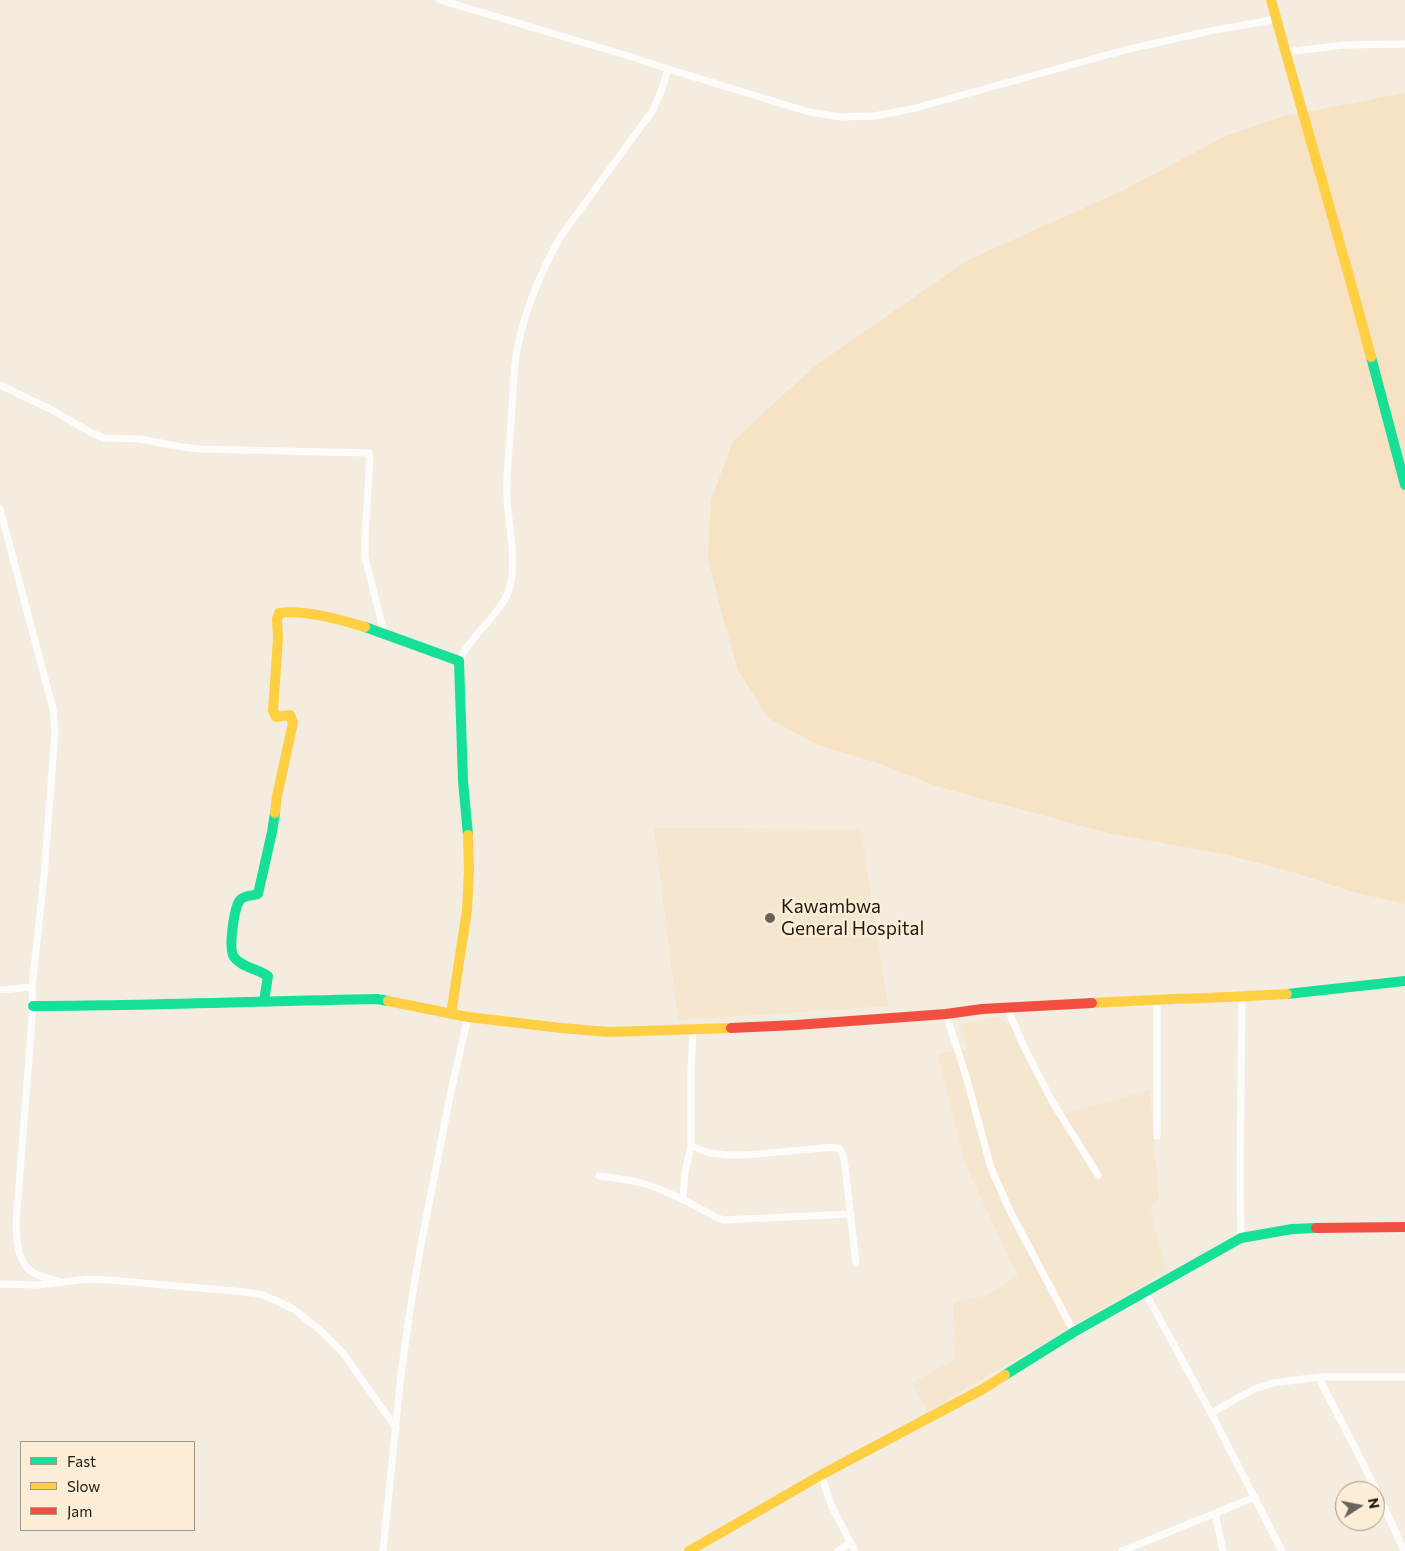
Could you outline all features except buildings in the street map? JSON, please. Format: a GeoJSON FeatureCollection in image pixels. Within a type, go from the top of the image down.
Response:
{"type":"FeatureCollection","features":[{"type":"Feature","properties":{"kind":"street"},"geometry":{"type":"LineString","coordinates":[[440,0],[809,112],[841,117],[874,116],[912,109],[1125,50],[1210,31],[1277,19]]}},
{"type":"Feature","properties":{"kind":"street"},"geometry":{"type":"LineString","coordinates":[[1272,0],[1405,484]]}},
{"type":"Feature","properties":{"kind":"street"},"geometry":{"type":"LineString","coordinates":[[1286,52],[1344,45],[1405,44]]}},
{"type":"Feature","properties":{"kind":"street"},"geometry":{"type":"LineString","coordinates":[[451,1014],[467,910],[470,871],[468,822],[463,780],[459,661],[472,640],[498,608],[510,589],[512,560],[507,495],[508,461],[516,357],[525,314],[561,236],[653,110],[668,69]]}},
{"type":"Feature","properties":{"kind":"street"},"geometry":{"type":"LineString","coordinates":[[0,385],[104,438],[140,438],[199,449],[369,453],[365,556],[384,633]]}},
{"type":"Feature","properties":{"kind":"street"},"geometry":{"type":"LineString","coordinates":[[0,509],[53,709],[55,732],[44,877],[32,987],[33,1006],[16,1224],[17,1244],[21,1259],[28,1269],[37,1275],[62,1282]]}},
{"type":"Feature","properties":{"kind":"street"},"geometry":{"type":"LineString","coordinates":[[264,1001],[268,976],[239,961],[234,957],[231,948],[239,901],[245,896],[255,896],[260,888],[293,723],[290,715],[276,717],[272,711],[278,614],[286,612],[316,615],[364,626],[459,661]]}},
{"type":"Feature","properties":{"kind":"street"},"geometry":{"type":"LineString","coordinates":[[33,1006],[134,1006],[215,1002],[377,999],[468,1017],[609,1032],[796,1025],[946,1014],[982,1009],[1157,999],[1242,997],[1405,981]]}},
{"type":"Feature","properties":{"kind":"street"},"geometry":{"type":"LineString","coordinates":[[0,990],[32,987]]}},
{"type":"Feature","properties":{"kind":"street"},"geometry":{"type":"LineString","coordinates":[[1241,1238],[1242,997]]}},
{"type":"Feature","properties":{"kind":"street"},"geometry":{"type":"LineString","coordinates":[[1157,999],[1157,1136]]}},
{"type":"Feature","properties":{"kind":"street"},"geometry":{"type":"LineString","coordinates":[[1007,1008],[1025,1049],[1052,1101],[1098,1175]]}},
{"type":"Feature","properties":{"kind":"street"},"geometry":{"type":"LineString","coordinates":[[946,1014],[966,1076],[991,1168],[1010,1211],[1074,1332]]}},
{"type":"Feature","properties":{"kind":"street"},"geometry":{"type":"LineString","coordinates":[[383,1551],[402,1365],[418,1259],[451,1091],[468,1017]]}},
{"type":"Feature","properties":{"kind":"street"},"geometry":{"type":"LineString","coordinates":[[683,1199],[685,1172],[691,1146],[690,1071],[693,1030]]}},
{"type":"Feature","properties":{"kind":"street"},"geometry":{"type":"LineString","coordinates":[[691,1146],[710,1153],[747,1156],[833,1147],[840,1149],[844,1158],[856,1263]]}},
{"type":"Feature","properties":{"kind":"street"},"geometry":{"type":"LineString","coordinates":[[599,1176],[653,1186],[724,1220],[851,1214]]}},
{"type":"Feature","properties":{"kind":"street"},"geometry":{"type":"LineString","coordinates":[[689,1551],[821,1475],[983,1389],[1074,1332],[1241,1238],[1292,1229],[1405,1227]]}},
{"type":"Feature","properties":{"kind":"street"},"geometry":{"type":"LineString","coordinates":[[0,1284],[38,1285],[87,1279],[263,1295],[293,1309],[319,1329],[343,1353],[396,1428]]}},
{"type":"Feature","properties":{"kind":"street"},"geometry":{"type":"LineString","coordinates":[[1145,1292],[1211,1412],[1282,1551]]}},
{"type":"Feature","properties":{"kind":"street"},"geometry":{"type":"LineString","coordinates":[[1211,1412],[1254,1389],[1274,1383],[1318,1377],[1405,1377]]}},
{"type":"Feature","properties":{"kind":"street"},"geometry":{"type":"LineString","coordinates":[[1318,1377],[1377,1490],[1404,1551]]}},
{"type":"Feature","properties":{"kind":"street"},"geometry":{"type":"LineString","coordinates":[[821,1475],[832,1507],[855,1551]]}},
{"type":"Feature","properties":{"kind":"street"},"geometry":{"type":"LineString","coordinates":[[1122,1551],[1255,1497]]}},
{"type":"Feature","properties":{"kind":"street"},"geometry":{"type":"LineString","coordinates":[[1215,1513],[1223,1551]]}},
{"type":"Feature","properties":{"kind":"street"},"geometry":{"type":"LineString","coordinates":[[838,1551],[850,1543]]}},
{"type":"Feature","properties":{"kind":"shaded area"},"geometry":{"type":"Polygon","coordinates":[[[1405,93],[1405,904],[1350,891],[1296,873],[1228,855],[1108,833],[939,787],[881,764],[818,745],[768,718],[738,670],[708,557],[711,500],[733,442],[819,363],[968,260],[1124,190],[1226,136],[1281,117],[1405,93]]]}},
{"type":"Feature","properties":{"kind":"shaded area","name":"Kawambwa General Hospital"},"geometry":{"type":"Polygon","coordinates":[[[654,828],[861,829],[888,1006],[678,1020],[654,828]]]}},
{"type":"Feature","properties":{"kind":"shaded area"},"geometry":{"type":"Polygon","coordinates":[[[999,1017],[1012,1027],[1056,1116],[1150,1090],[1159,1200],[1149,1208],[1167,1271],[928,1411],[912,1383],[955,1359],[953,1303],[987,1295],[1018,1276],[965,1164],[937,1054],[967,1049],[961,1024],[999,1017]]]}},
{"type":"Feature","properties":{"kind":"traffic: fast"},"geometry":{"type":"LineString","coordinates":[[1371,357],[1405,485]]}},
{"type":"Feature","properties":{"kind":"traffic: fast"},"geometry":{"type":"LineString","coordinates":[[365,627],[459,661],[463,781],[468,835]]}},
{"type":"Feature","properties":{"kind":"traffic: fast"},"geometry":{"type":"LineString","coordinates":[[264,1001],[268,976],[245,966],[234,957],[232,953],[232,928],[240,900],[246,896],[258,894],[275,813]]}},
{"type":"Feature","properties":{"kind":"traffic: fast"},"geometry":{"type":"LineString","coordinates":[[1287,994],[1405,981]]}},
{"type":"Feature","properties":{"kind":"traffic: fast"},"geometry":{"type":"LineString","coordinates":[[33,1006],[377,999],[388,1001]]}},
{"type":"Feature","properties":{"kind":"traffic: fast"},"geometry":{"type":"LineString","coordinates":[[1005,1375],[1074,1332],[1241,1238],[1292,1229],[1316,1228]]}},
{"type":"Feature","properties":{"kind":"traffic: slow"},"geometry":{"type":"LineString","coordinates":[[1271,0],[1371,357]]}},
{"type":"Feature","properties":{"kind":"traffic: slow"},"geometry":{"type":"LineString","coordinates":[[275,813],[293,723],[290,715],[276,717],[273,711],[278,638],[277,619],[279,613],[311,614],[365,627]]}},
{"type":"Feature","properties":{"kind":"traffic: slow"},"geometry":{"type":"LineString","coordinates":[[451,1014],[467,910],[468,835]]}},
{"type":"Feature","properties":{"kind":"traffic: slow"},"geometry":{"type":"LineString","coordinates":[[1092,1003],[1287,994]]}},
{"type":"Feature","properties":{"kind":"traffic: slow"},"geometry":{"type":"LineString","coordinates":[[388,1001],[468,1017],[609,1032],[731,1028]]}},
{"type":"Feature","properties":{"kind":"traffic: slow"},"geometry":{"type":"LineString","coordinates":[[689,1551],[821,1475],[983,1389],[1005,1375]]}},
{"type":"Feature","properties":{"kind":"traffic: jam"},"geometry":{"type":"LineString","coordinates":[[731,1028],[946,1014],[982,1009],[1092,1003]]}},
{"type":"Feature","properties":{"kind":"traffic: jam"},"geometry":{"type":"LineString","coordinates":[[1316,1228],[1405,1227]]}},
{"type":"Feature","properties":{"kind":"place","name":"Kawambwa General Hospital"},"geometry":{"type":"Point","coordinates":[770,918]}}]}
